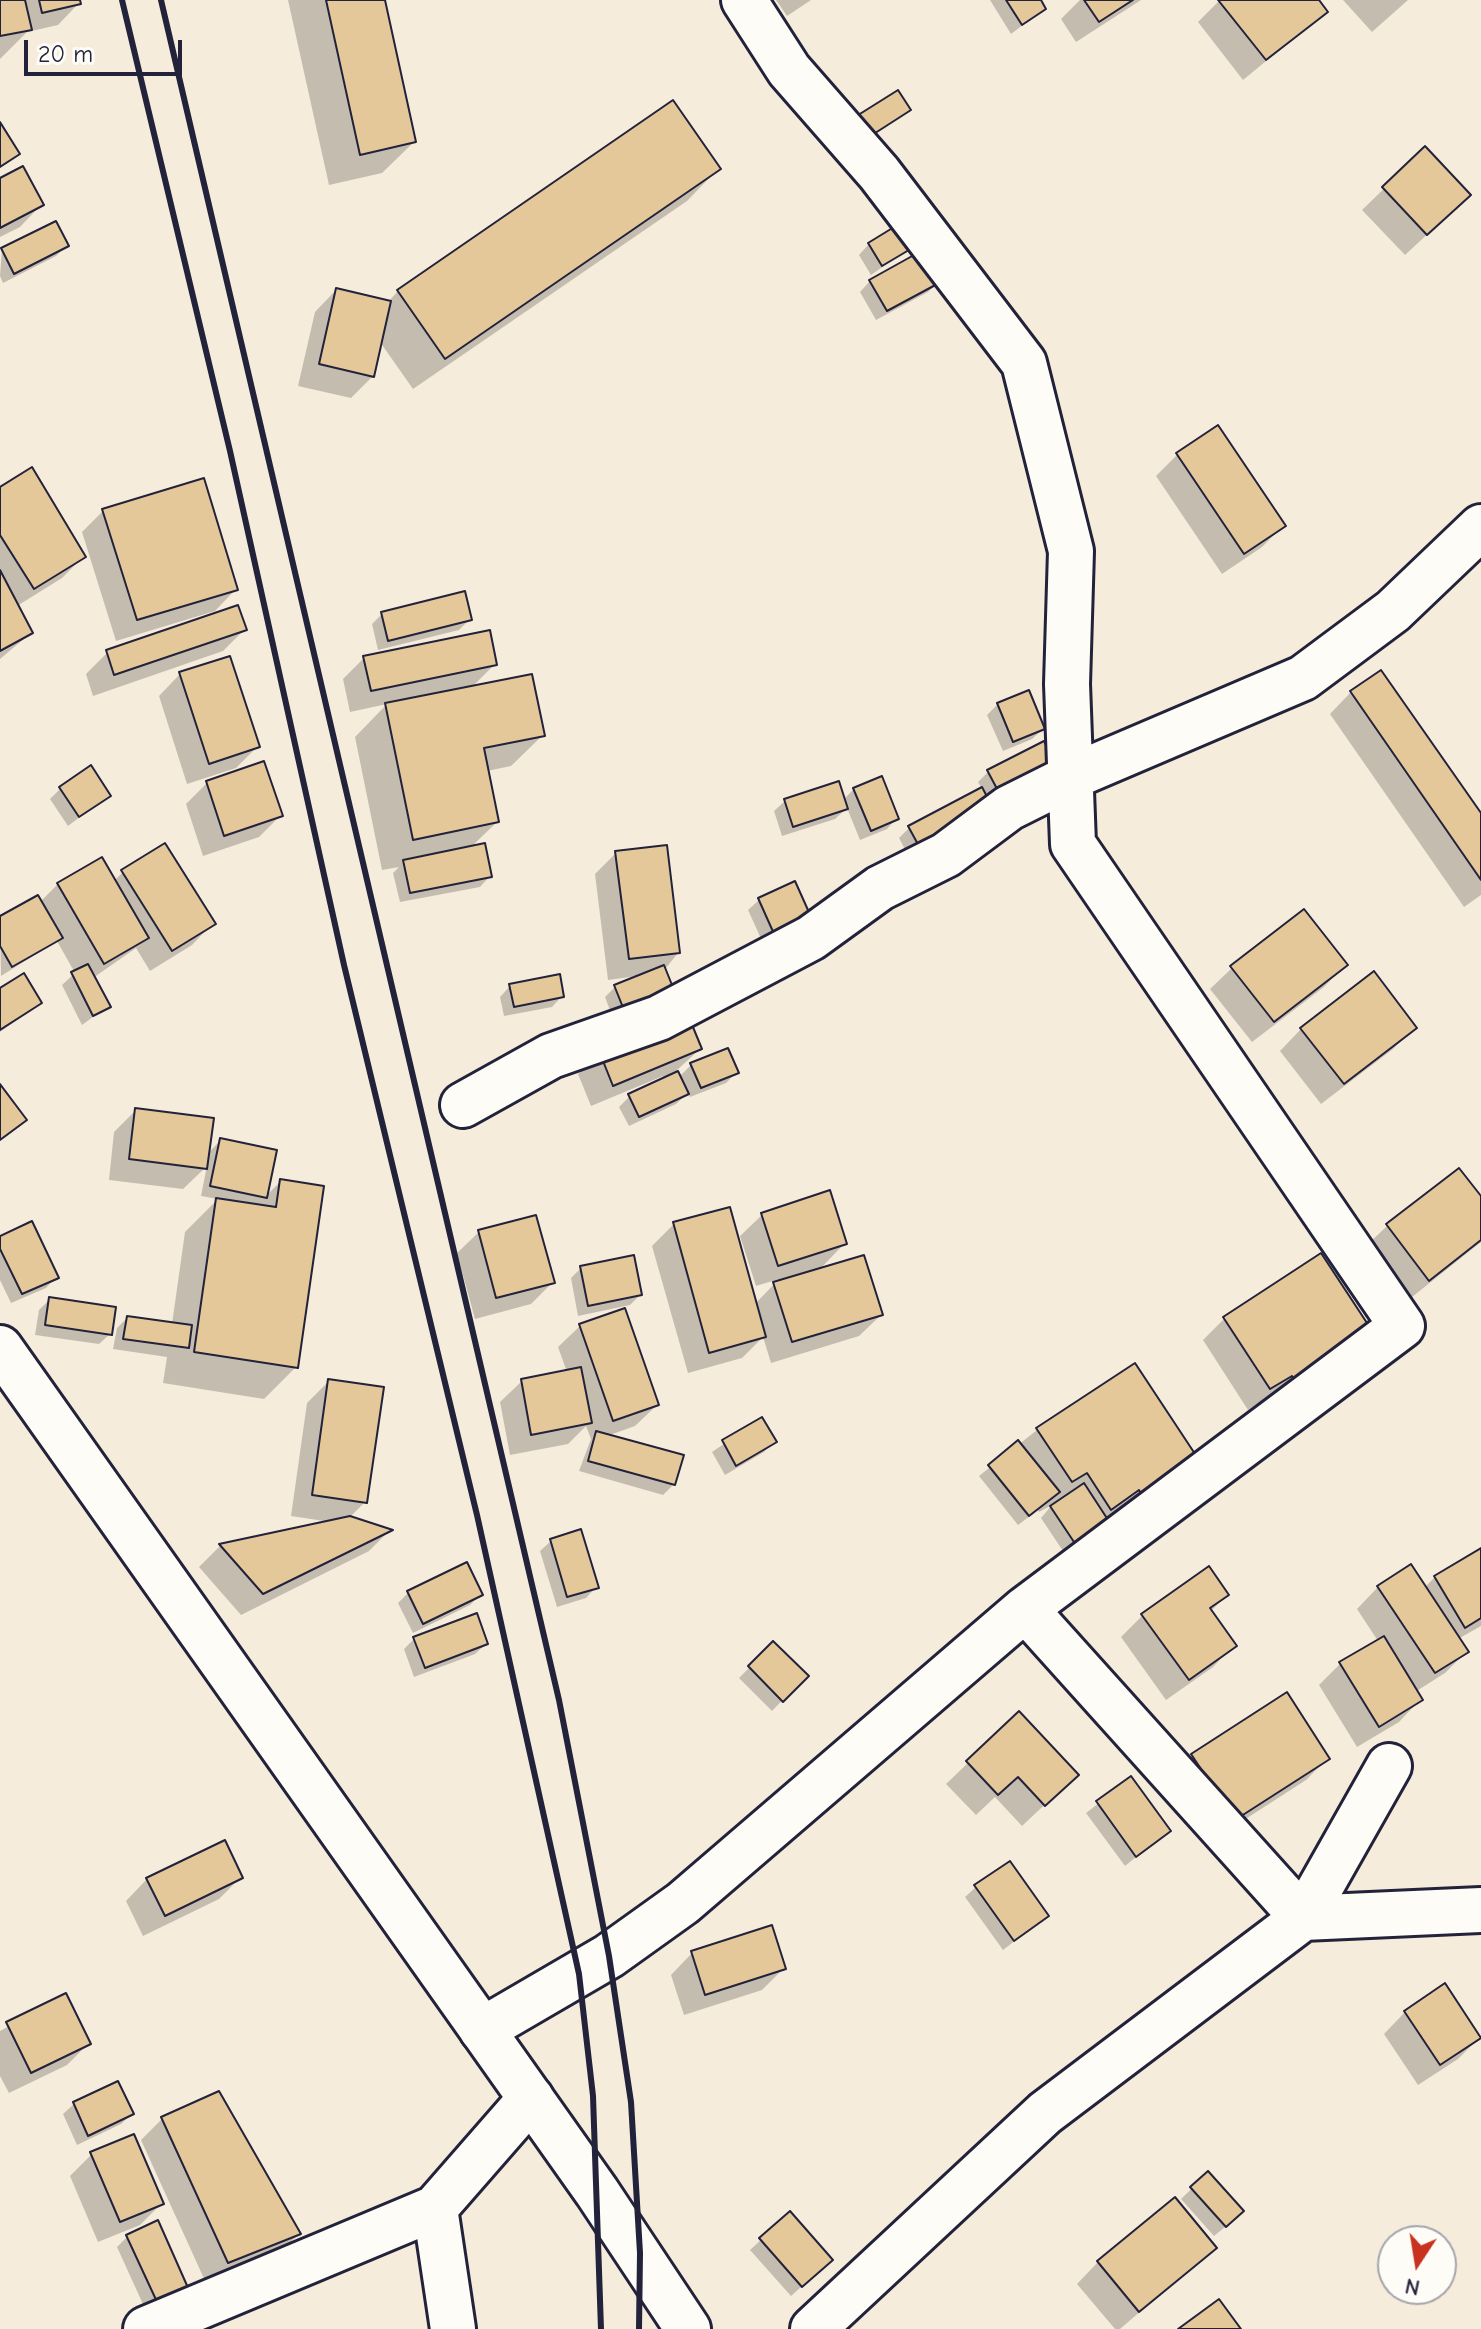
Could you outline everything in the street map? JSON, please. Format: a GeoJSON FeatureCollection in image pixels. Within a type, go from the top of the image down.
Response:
{"type":"FeatureCollection","features":[{"type":"Feature","properties":{"kind":"street"},"geometry":{"type":"LineString","coordinates":[[482,2030],[609,1956],[683,1903],[1025,1609],[1402,1326],[1073,844],[1067,684],[1071,551],[1024,363],[879,173],[789,70],[744,0]]}},
{"type":"Feature","properties":{"kind":"street"},"geometry":{"type":"LineString","coordinates":[[463,1105],[551,1056],[659,1018],[811,938],[880,888],[946,855],[1009,808],[1071,777],[1303,678],[1393,611],[1481,527]]}},
{"type":"Feature","properties":{"kind":"street"},"geometry":{"type":"LineString","coordinates":[[0,1348],[531,2098],[688,2329]]}},
{"type":"Feature","properties":{"kind":"street"},"geometry":{"type":"LineString","coordinates":[[1025,1609],[1303,1918]]}},
{"type":"Feature","properties":{"kind":"street"},"geometry":{"type":"LineString","coordinates":[[813,2329],[1045,2113],[1303,1918],[1389,1766]]}},
{"type":"Feature","properties":{"kind":"street"},"geometry":{"type":"LineString","coordinates":[[1303,1918],[1481,1910]]}},
{"type":"Feature","properties":{"kind":"street"},"geometry":{"type":"LineString","coordinates":[[146,2329],[435,2208],[531,2098]]}},
{"type":"Feature","properties":{"kind":"street"},"geometry":{"type":"LineString","coordinates":[[435,2208],[453,2329]]}},
{"type":"Feature","properties":{"kind":"building"},"geometry":{"type":"Polygon","coordinates":[[[0,0],[25,0],[32,30],[0,36],[0,0]]]}},
{"type":"Feature","properties":{"kind":"building"},"geometry":{"type":"Polygon","coordinates":[[[39,0],[80,0],[81,4],[42,13],[39,0]]]}},
{"type":"Feature","properties":{"kind":"building"},"geometry":{"type":"Polygon","coordinates":[[[326,0],[385,0],[416,142],[360,155],[326,0]]]}},
{"type":"Feature","properties":{"kind":"building"},"geometry":{"type":"Polygon","coordinates":[[[1006,0],[1041,0],[1046,9],[1022,25],[1006,0]]]}},
{"type":"Feature","properties":{"kind":"building"},"geometry":{"type":"Polygon","coordinates":[[[1084,0],[1133,0],[1099,22],[1084,0]]]}},
{"type":"Feature","properties":{"kind":"building"},"geometry":{"type":"Polygon","coordinates":[[[1218,0],[1319,0],[1328,12],[1266,60],[1218,0]]]}},
{"type":"Feature","properties":{"kind":"building"},"geometry":{"type":"Polygon","coordinates":[[[898,90],[911,110],[869,137],[855,117],[898,90]]]}},
{"type":"Feature","properties":{"kind":"building"},"geometry":{"type":"Polygon","coordinates":[[[673,100],[721,169],[445,359],[397,290],[673,100]]]}},
{"type":"Feature","properties":{"kind":"building"},"geometry":{"type":"Polygon","coordinates":[[[0,122],[20,154],[0,167],[0,122]]]}},
{"type":"Feature","properties":{"kind":"building"},"geometry":{"type":"Polygon","coordinates":[[[1425,146],[1471,195],[1427,235],[1382,187],[1425,146]]]}},
{"type":"Feature","properties":{"kind":"building"},"geometry":{"type":"Polygon","coordinates":[[[23,166],[44,205],[0,228],[0,178],[23,166]]]}},
{"type":"Feature","properties":{"kind":"building"},"geometry":{"type":"Polygon","coordinates":[[[56,221],[69,246],[14,274],[1,248],[56,221]]]}},
{"type":"Feature","properties":{"kind":"building"},"geometry":{"type":"Polygon","coordinates":[[[899,224],[914,247],[882,266],[868,243],[899,224]]]}},
{"type":"Feature","properties":{"kind":"building"},"geometry":{"type":"Polygon","coordinates":[[[923,250],[941,282],[887,311],[869,280],[923,250]]]}},
{"type":"Feature","properties":{"kind":"building"},"geometry":{"type":"Polygon","coordinates":[[[336,288],[391,301],[374,377],[319,364],[336,288]]]}},
{"type":"Feature","properties":{"kind":"building"},"geometry":{"type":"Polygon","coordinates":[[[1218,425],[1286,526],[1244,554],[1176,453],[1218,425]]]}},
{"type":"Feature","properties":{"kind":"building"},"geometry":{"type":"Polygon","coordinates":[[[32,467],[86,557],[34,589],[0,535],[0,487],[32,467]]]}},
{"type":"Feature","properties":{"kind":"building"},"geometry":{"type":"Polygon","coordinates":[[[204,478],[238,590],[137,620],[102,509],[204,478]]]}},
{"type":"Feature","properties":{"kind":"building"},"geometry":{"type":"Polygon","coordinates":[[[0,570],[33,633],[0,651],[0,570]]]}},
{"type":"Feature","properties":{"kind":"building"},"geometry":{"type":"Polygon","coordinates":[[[465,591],[472,620],[388,641],[381,612],[465,591]]]}},
{"type":"Feature","properties":{"kind":"building"},"geometry":{"type":"Polygon","coordinates":[[[238,605],[247,630],[114,675],[106,650],[238,605]]]}},
{"type":"Feature","properties":{"kind":"building"},"geometry":{"type":"Polygon","coordinates":[[[490,630],[497,665],[371,691],[363,656],[490,630]]]}},
{"type":"Feature","properties":{"kind":"building"},"geometry":{"type":"Polygon","coordinates":[[[230,656],[260,747],[209,764],[179,672],[230,656]]]}},
{"type":"Feature","properties":{"kind":"building"},"geometry":{"type":"Polygon","coordinates":[[[1381,670],[1481,813],[1481,880],[1350,691],[1381,670]]]}},
{"type":"Feature","properties":{"kind":"building"},"geometry":{"type":"Polygon","coordinates":[[[532,674],[545,736],[484,748],[499,822],[413,840],[385,703],[532,674]]]}},
{"type":"Feature","properties":{"kind":"building"},"geometry":{"type":"Polygon","coordinates":[[[1029,690],[1045,729],[1013,742],[997,703],[1029,690]]]}},
{"type":"Feature","properties":{"kind":"building"},"geometry":{"type":"Polygon","coordinates":[[[1044,741],[1061,774],[1004,802],[987,770],[1044,741]]]}},
{"type":"Feature","properties":{"kind":"building"},"geometry":{"type":"Polygon","coordinates":[[[264,761],[283,816],[224,836],[206,781],[264,761]]]}},
{"type":"Feature","properties":{"kind":"building"},"geometry":{"type":"Polygon","coordinates":[[[91,765],[111,796],[79,817],[59,787],[91,765]]]}},
{"type":"Feature","properties":{"kind":"building"},"geometry":{"type":"Polygon","coordinates":[[[882,776],[899,819],[871,831],[853,788],[882,776]]]}},
{"type":"Feature","properties":{"kind":"building"},"geometry":{"type":"Polygon","coordinates":[[[839,781],[848,809],[793,827],[784,799],[839,781]]]}},
{"type":"Feature","properties":{"kind":"building"},"geometry":{"type":"Polygon","coordinates":[[[982,787],[994,810],[920,848],[908,826],[982,787]]]}},
{"type":"Feature","properties":{"kind":"building"},"geometry":{"type":"Polygon","coordinates":[[[165,843],[216,924],[172,951],[121,870],[165,843]]]}},
{"type":"Feature","properties":{"kind":"building"},"geometry":{"type":"Polygon","coordinates":[[[485,843],[492,877],[410,893],[403,860],[485,843]]]}},
{"type":"Feature","properties":{"kind":"building"},"geometry":{"type":"Polygon","coordinates":[[[667,845],[680,953],[629,959],[615,851],[667,845]]]}},
{"type":"Feature","properties":{"kind":"building"},"geometry":{"type":"Polygon","coordinates":[[[102,857],[149,938],[104,964],[57,883],[102,857]]]}},
{"type":"Feature","properties":{"kind":"building"},"geometry":{"type":"Polygon","coordinates":[[[795,881],[816,928],[779,945],[758,898],[795,881]]]}},
{"type":"Feature","properties":{"kind":"building"},"geometry":{"type":"Polygon","coordinates":[[[38,895],[63,938],[12,967],[0,946],[0,916],[38,895]]]}},
{"type":"Feature","properties":{"kind":"building"},"geometry":{"type":"Polygon","coordinates":[[[1304,909],[1348,965],[1274,1022],[1230,966],[1304,909]]]}},
{"type":"Feature","properties":{"kind":"building"},"geometry":{"type":"Polygon","coordinates":[[[88,964],[111,1007],[93,1016],[71,972],[88,964]]]}},
{"type":"Feature","properties":{"kind":"building"},"geometry":{"type":"Polygon","coordinates":[[[664,965],[678,1000],[628,1020],[614,985],[664,965]]]}},
{"type":"Feature","properties":{"kind":"building"},"geometry":{"type":"Polygon","coordinates":[[[1374,971],[1417,1028],[1344,1084],[1300,1028],[1374,971]]]}},
{"type":"Feature","properties":{"kind":"building"},"geometry":{"type":"Polygon","coordinates":[[[24,973],[42,1003],[0,1030],[0,988],[24,973]]]}},
{"type":"Feature","properties":{"kind":"building"},"geometry":{"type":"Polygon","coordinates":[[[560,974],[564,997],[514,1007],[509,984],[560,974]]]}},
{"type":"Feature","properties":{"kind":"building"},"geometry":{"type":"Polygon","coordinates":[[[688,1015],[702,1049],[613,1086],[599,1051],[688,1015]]]}},
{"type":"Feature","properties":{"kind":"building"},"geometry":{"type":"Polygon","coordinates":[[[728,1048],[739,1073],[701,1088],[690,1063],[728,1048]]]}},
{"type":"Feature","properties":{"kind":"building"},"geometry":{"type":"Polygon","coordinates":[[[678,1071],[689,1094],[639,1117],[628,1094],[678,1071]]]}},
{"type":"Feature","properties":{"kind":"building"},"geometry":{"type":"Polygon","coordinates":[[[0,1084],[27,1120],[0,1140],[0,1084]]]}},
{"type":"Feature","properties":{"kind":"building"},"geometry":{"type":"Polygon","coordinates":[[[135,1108],[214,1118],[207,1169],[129,1159],[135,1108]]]}},
{"type":"Feature","properties":{"kind":"building"},"geometry":{"type":"Polygon","coordinates":[[[220,1138],[277,1150],[267,1198],[210,1186],[220,1138]]]}},
{"type":"Feature","properties":{"kind":"building"},"geometry":{"type":"Polygon","coordinates":[[[1459,1168],[1481,1196],[1481,1240],[1429,1281],[1386,1224],[1459,1168]]]}},
{"type":"Feature","properties":{"kind":"building"},"geometry":{"type":"Polygon","coordinates":[[[280,1179],[324,1186],[298,1368],[194,1352],[216,1198],[276,1207],[280,1179]]]}},
{"type":"Feature","properties":{"kind":"building"},"geometry":{"type":"Polygon","coordinates":[[[830,1190],[847,1244],[778,1266],[761,1213],[830,1190]]]}},
{"type":"Feature","properties":{"kind":"building"},"geometry":{"type":"Polygon","coordinates":[[[730,1207],[766,1337],[709,1353],[673,1222],[730,1207]]]}},
{"type":"Feature","properties":{"kind":"building"},"geometry":{"type":"Polygon","coordinates":[[[536,1215],[555,1283],[496,1298],[478,1230],[536,1215]]]}},
{"type":"Feature","properties":{"kind":"building"},"geometry":{"type":"Polygon","coordinates":[[[32,1221],[59,1278],[22,1294],[0,1249],[0,1236],[32,1221]]]}},
{"type":"Feature","properties":{"kind":"building"},"geometry":{"type":"Polygon","coordinates":[[[1321,1253],[1369,1326],[1295,1382],[1292,1376],[1270,1389],[1223,1317],[1321,1253]]]}},
{"type":"Feature","properties":{"kind":"building"},"geometry":{"type":"Polygon","coordinates":[[[634,1255],[642,1295],[588,1306],[580,1266],[634,1255]]]}},
{"type":"Feature","properties":{"kind":"building"},"geometry":{"type":"Polygon","coordinates":[[[864,1255],[883,1315],[792,1342],[773,1282],[864,1255]]]}},
{"type":"Feature","properties":{"kind":"building"},"geometry":{"type":"Polygon","coordinates":[[[49,1297],[116,1307],[112,1335],[45,1325],[49,1297]]]}},
{"type":"Feature","properties":{"kind":"building"},"geometry":{"type":"Polygon","coordinates":[[[625,1308],[659,1405],[613,1421],[579,1324],[625,1308]]]}},
{"type":"Feature","properties":{"kind":"building"},"geometry":{"type":"Polygon","coordinates":[[[127,1316],[192,1325],[189,1348],[123,1339],[127,1316]]]}},
{"type":"Feature","properties":{"kind":"building"},"geometry":{"type":"Polygon","coordinates":[[[1135,1363],[1201,1463],[1145,1501],[1139,1490],[1111,1510],[1087,1473],[1072,1482],[1036,1428],[1135,1363]]]}},
{"type":"Feature","properties":{"kind":"building"},"geometry":{"type":"Polygon","coordinates":[[[581,1367],[592,1423],[531,1435],[521,1379],[581,1367]]]}},
{"type":"Feature","properties":{"kind":"building"},"geometry":{"type":"Polygon","coordinates":[[[328,1379],[384,1387],[367,1503],[312,1495],[328,1379]]]}},
{"type":"Feature","properties":{"kind":"building"},"geometry":{"type":"Polygon","coordinates":[[[762,1417],[777,1442],[736,1466],[722,1440],[762,1417]]]}},
{"type":"Feature","properties":{"kind":"building"},"geometry":{"type":"Polygon","coordinates":[[[596,1431],[684,1455],[675,1485],[588,1461],[596,1431]]]}},
{"type":"Feature","properties":{"kind":"building"},"geometry":{"type":"Polygon","coordinates":[[[1018,1440],[1060,1492],[1029,1516],[988,1465],[1018,1440]]]}},
{"type":"Feature","properties":{"kind":"building"},"geometry":{"type":"Polygon","coordinates":[[[1084,1483],[1112,1526],[1078,1548],[1050,1506],[1084,1483]]]}},
{"type":"Feature","properties":{"kind":"building"},"geometry":{"type":"Polygon","coordinates":[[[350,1516],[393,1530],[263,1594],[219,1544],[350,1516]]]}},
{"type":"Feature","properties":{"kind":"building"},"geometry":{"type":"Polygon","coordinates":[[[581,1529],[599,1588],[567,1597],[550,1539],[581,1529]]]}},
{"type":"Feature","properties":{"kind":"building"},"geometry":{"type":"Polygon","coordinates":[[[1481,1548],[1481,1618],[1465,1628],[1434,1576],[1481,1548]]]}},
{"type":"Feature","properties":{"kind":"building"},"geometry":{"type":"Polygon","coordinates":[[[467,1562],[483,1595],[423,1624],[407,1591],[467,1562]]]}},
{"type":"Feature","properties":{"kind":"building"},"geometry":{"type":"Polygon","coordinates":[[[1411,1564],[1469,1652],[1435,1673],[1377,1586],[1411,1564]]]}},
{"type":"Feature","properties":{"kind":"building"},"geometry":{"type":"Polygon","coordinates":[[[1209,1566],[1229,1595],[1210,1608],[1237,1646],[1189,1680],[1141,1614],[1209,1566]]]}},
{"type":"Feature","properties":{"kind":"building"},"geometry":{"type":"Polygon","coordinates":[[[477,1613],[488,1644],[425,1668],[413,1637],[477,1613]]]}},
{"type":"Feature","properties":{"kind":"building"},"geometry":{"type":"Polygon","coordinates":[[[1384,1636],[1423,1700],[1379,1727],[1339,1662],[1384,1636]]]}},
{"type":"Feature","properties":{"kind":"building"},"geometry":{"type":"Polygon","coordinates":[[[773,1641],[809,1676],[783,1702],[748,1666],[773,1641]]]}},
{"type":"Feature","properties":{"kind":"building"},"geometry":{"type":"Polygon","coordinates":[[[1287,1692],[1330,1759],[1235,1820],[1191,1754],[1287,1692]]]}},
{"type":"Feature","properties":{"kind":"building"},"geometry":{"type":"Polygon","coordinates":[[[1019,1711],[1079,1775],[1045,1806],[1018,1777],[998,1795],[966,1761],[1019,1711]]]}},
{"type":"Feature","properties":{"kind":"building"},"geometry":{"type":"Polygon","coordinates":[[[1131,1776],[1171,1831],[1136,1857],[1096,1801],[1131,1776]]]}},
{"type":"Feature","properties":{"kind":"building"},"geometry":{"type":"Polygon","coordinates":[[[225,1840],[243,1878],[165,1916],[146,1878],[225,1840]]]}},
{"type":"Feature","properties":{"kind":"building"},"geometry":{"type":"Polygon","coordinates":[[[1010,1861],[1049,1916],[1014,1941],[974,1885],[1010,1861]]]}},
{"type":"Feature","properties":{"kind":"building"},"geometry":{"type":"Polygon","coordinates":[[[772,1925],[786,1969],[705,1995],[691,1951],[772,1925]]]}},
{"type":"Feature","properties":{"kind":"building"},"geometry":{"type":"Polygon","coordinates":[[[1445,1983],[1481,2038],[1440,2065],[1404,2011],[1445,1983]]]}},
{"type":"Feature","properties":{"kind":"building"},"geometry":{"type":"Polygon","coordinates":[[[66,1993],[91,2044],[31,2073],[6,2022],[66,1993]]]}},
{"type":"Feature","properties":{"kind":"building"},"geometry":{"type":"Polygon","coordinates":[[[118,2081],[134,2114],[88,2136],[73,2102],[118,2081]]]}},
{"type":"Feature","properties":{"kind":"building"},"geometry":{"type":"Polygon","coordinates":[[[219,2091],[301,2234],[228,2263],[161,2117],[219,2091]]]}},
{"type":"Feature","properties":{"kind":"building"},"geometry":{"type":"Polygon","coordinates":[[[134,2134],[164,2204],[120,2222],[90,2152],[134,2134]]]}},
{"type":"Feature","properties":{"kind":"building"},"geometry":{"type":"Polygon","coordinates":[[[1208,2171],[1244,2211],[1226,2227],[1190,2187],[1208,2171]]]}},
{"type":"Feature","properties":{"kind":"building"},"geometry":{"type":"Polygon","coordinates":[[[1175,2197],[1217,2248],[1139,2312],[1097,2261],[1175,2197]]]}},
{"type":"Feature","properties":{"kind":"building"},"geometry":{"type":"Polygon","coordinates":[[[790,2211],[833,2260],[802,2287],[759,2238],[790,2211]]]}},
{"type":"Feature","properties":{"kind":"building"},"geometry":{"type":"Polygon","coordinates":[[[158,2220],[189,2290],[158,2304],[126,2235],[158,2220]]]}},
{"type":"Feature","properties":{"kind":"building"},"geometry":{"type":"Polygon","coordinates":[[[1219,2299],[1241,2329],[1178,2329],[1219,2299]]]}},
{"type":"Feature","properties":{"kind":"railway"},"geometry":{"type":"LineString","coordinates":[[122,0],[230,451],[344,965],[477,1515],[579,1974],[593,2096],[601,2329]]}},
{"type":"Feature","properties":{"kind":"railway"},"geometry":{"type":"LineString","coordinates":[[161,0],[559,1700],[609,1956],[631,2102],[640,2253],[639,2329]]}}]}
